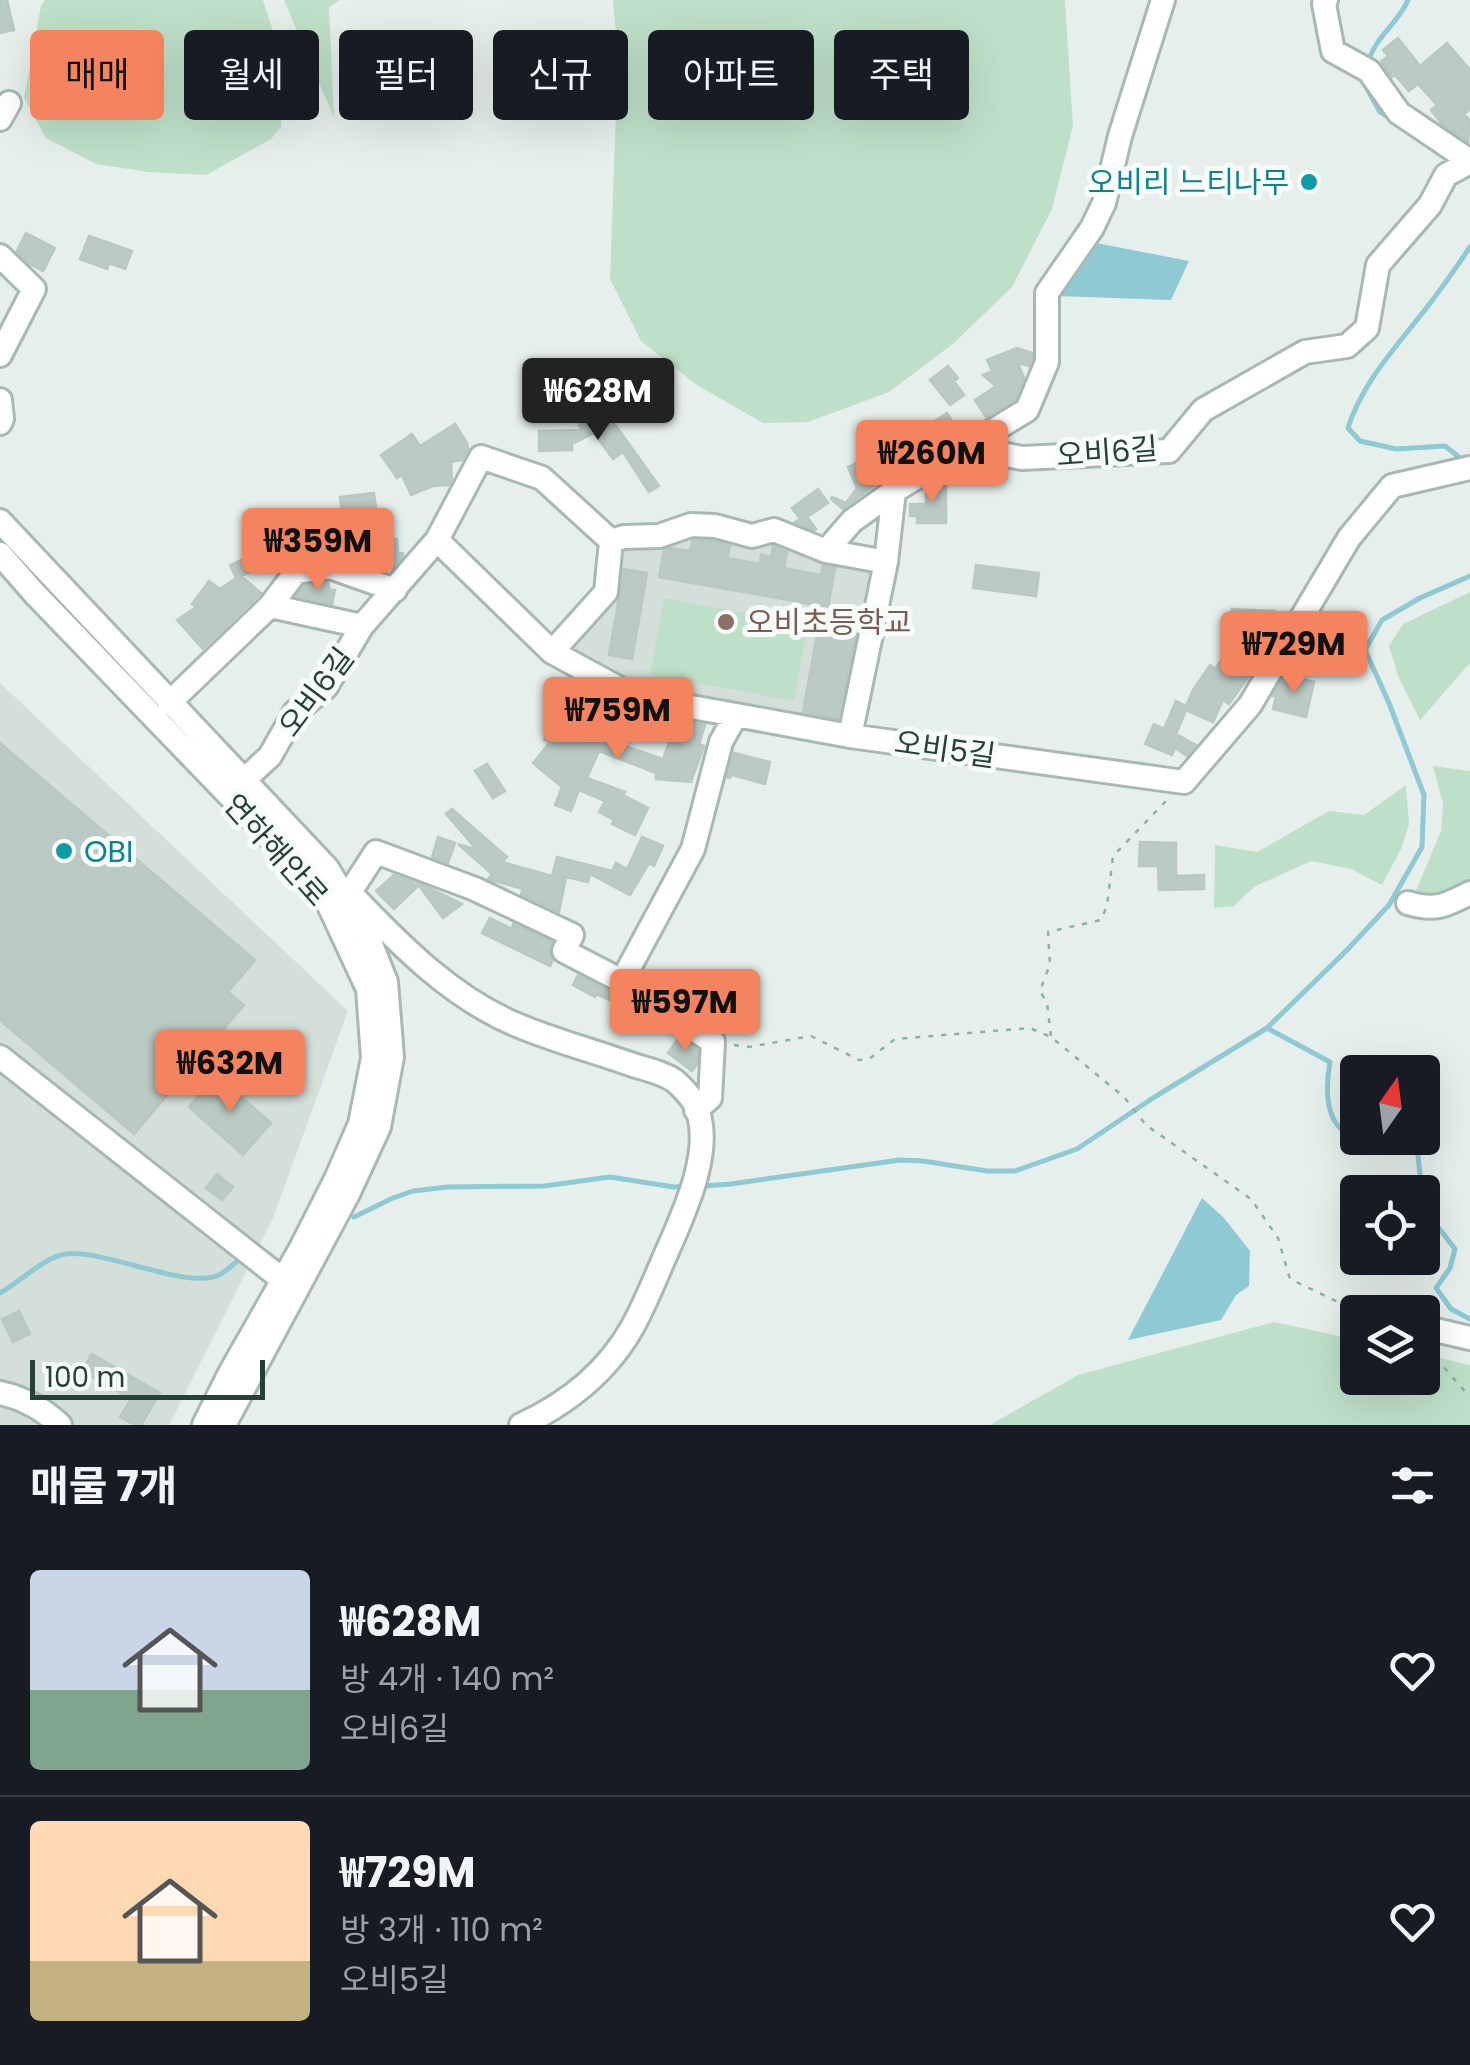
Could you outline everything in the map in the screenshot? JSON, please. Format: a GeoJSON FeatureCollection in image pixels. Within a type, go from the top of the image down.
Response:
{"type":"FeatureCollection","features":[{"type":"Feature","properties":{"kind":"street"},"geometry":{"type":"LineString","coordinates":[[826,551],[852,520],[1027,410],[1048,362],[1047,293],[1092,228],[1104,203],[1120,136],[1163,0]]}},
{"type":"Feature","properties":{"kind":"street","name":"오비6길"},"geometry":{"type":"LineString","coordinates":[[966,447],[1022,458],[1169,451],[1203,410],[1305,352],[1347,346],[1367,328],[1378,265],[1430,206],[1446,175],[1470,161],[1399,113],[1370,71],[1333,51],[1326,0]]}},
{"type":"Feature","properties":{"kind":"street"},"geometry":{"type":"LineString","coordinates":[[0,256],[34,289],[0,355]]}},
{"type":"Feature","properties":{"kind":"street"},"geometry":{"type":"LineString","coordinates":[[0,400],[0,423]]}},
{"type":"Feature","properties":{"kind":"street","name":"오비6길"},"geometry":{"type":"LineString","coordinates":[[242,781],[270,756],[295,712],[326,687],[362,626],[437,540],[481,457],[542,478],[611,541]]}},
{"type":"Feature","properties":{"kind":"street"},"geometry":{"type":"LineString","coordinates":[[1184,782],[1250,705],[1349,538],[1392,486],[1461,470]]}},
{"type":"Feature","properties":{"kind":"street"},"geometry":{"type":"LineString","coordinates":[[850,736],[886,562],[894,491]]}},
{"type":"Feature","properties":{"kind":"street","name":"연하해안로"},"geometry":{"type":"LineString","coordinates":[[0,521],[404,949],[483,1008],[517,1025],[673,1079],[694,1102],[696,1110]]}},
{"type":"Feature","properties":{"kind":"street"},"geometry":{"type":"LineString","coordinates":[[552,652],[606,592],[611,541],[624,536],[659,536],[691,524],[752,536],[774,530],[826,551],[886,562]]}},
{"type":"Feature","properties":{"kind":"street","name":"오비5길"},"geometry":{"type":"LineString","coordinates":[[437,540],[552,652],[634,697],[850,736],[1184,782]]}},
{"type":"Feature","properties":{"kind":"street","name":"연하해안로"},"geometry":{"type":"LineString","coordinates":[[0,554],[327,902],[368,989],[373,1058],[360,1124],[336,1179],[204,1425]]}},
{"type":"Feature","properties":{"kind":"street"},"geometry":{"type":"LineString","coordinates":[[169,703],[270,606],[296,572],[330,566],[394,590]]}},
{"type":"Feature","properties":{"kind":"street"},"geometry":{"type":"LineString","coordinates":[[270,606],[362,626]]}},
{"type":"Feature","properties":{"kind":"street"},"geometry":{"type":"LineString","coordinates":[[622,981],[692,849],[721,742],[736,715]]}},
{"type":"Feature","properties":{"kind":"street"},"geometry":{"type":"LineString","coordinates":[[350,892],[376,852],[475,889],[572,934],[564,951],[622,981],[713,1042],[710,1098],[696,1110],[701,1127],[699,1166],[683,1215],[632,1328],[580,1389],[552,1411],[522,1425]]}},
{"type":"Feature","properties":{"kind":"street","name":"연하해안로"},"geometry":{"type":"LineString","coordinates":[[224,1425],[348,1194],[379,1126],[392,1057],[386,982],[367,934],[326,868]]}},
{"type":"Feature","properties":{"kind":"street"},"geometry":{"type":"LineString","coordinates":[[1408,903],[1428,909],[1470,893]]}},
{"type":"Feature","properties":{"kind":"street"},"geometry":{"type":"LineString","coordinates":[[0,1056],[283,1280]]}},
{"type":"Feature","properties":{"kind":"street"},"geometry":{"type":"LineString","coordinates":[[1440,1331],[1470,1338]]}},
{"type":"Feature","properties":{"kind":"street"},"geometry":{"type":"LineString","coordinates":[[0,1393],[47,1413],[60,1425]]}},
{"type":"Feature","properties":{"kind":"path"},"geometry":{"type":"LineString","coordinates":[[1051,1037],[1047,1002],[1040,991],[1050,964],[1048,932],[1101,920],[1113,856],[1184,782]]}},
{"type":"Feature","properties":{"kind":"path"},"geometry":{"type":"LineString","coordinates":[[713,1042],[749,1047],[811,1036],[860,1060],[868,1059],[895,1039],[1030,1028],[1051,1037],[1124,1098],[1146,1125],[1251,1198],[1278,1238],[1290,1279],[1340,1302]]}},
{"type":"Feature","properties":{"kind":"path"},"geometry":{"type":"LineString","coordinates":[[1440,1363],[1470,1397]]}},
{"type":"Feature","properties":{"kind":"shaded area","name":"오비초등학교"},"geometry":{"type":"Polygon","coordinates":[[[691,525],[886,562],[850,736],[635,697],[552,652],[606,592],[611,541],[691,525]]]}},
{"type":"Feature","properties":{"kind":"shaded area"},"geometry":{"type":"Polygon","coordinates":[[[0,683],[348,1011],[273,1218],[169,1425],[0,1425],[0,683]]]}},
{"type":"Feature","properties":{"kind":"green space"},"geometry":{"type":"Polygon","coordinates":[[[45,0],[263,0],[273,30],[184,30],[184,120],[281,120],[281,127],[271,139],[206,175],[96,164],[46,138],[36,120],[164,120],[164,30],[37,30],[45,0]]]}},
{"type":"Feature","properties":{"kind":"green space"},"geometry":{"type":"Polygon","coordinates":[[[284,0],[340,0],[329,7],[334,118],[319,83],[319,30],[297,30],[284,0]]]}},
{"type":"Feature","properties":{"kind":"green space"},"geometry":{"type":"Polygon","coordinates":[[[613,0],[1065,0],[1073,126],[1052,209],[1012,287],[954,343],[889,392],[808,422],[763,423],[697,385],[641,341],[610,279],[616,120],[628,120],[628,30],[616,30],[613,0]]]}},
{"type":"Feature","properties":{"kind":"green space"},"geometry":{"type":"Polygon","coordinates":[[[30,66],[30,109],[24,98],[30,66]]]}},
{"type":"Feature","properties":{"kind":"green space"},"geometry":{"type":"Polygon","coordinates":[[[1470,592],[1470,663],[1420,720],[1398,676],[1389,646],[1403,624],[1470,592]]]}},
{"type":"Feature","properties":{"kind":"green space"},"geometry":{"type":"Polygon","coordinates":[[[664,598],[808,625],[794,701],[650,674],[664,598]]]}},
{"type":"Feature","properties":{"kind":"green space"},"geometry":{"type":"Polygon","coordinates":[[[1433,766],[1470,771],[1470,883],[1429,901],[1415,893],[1441,831],[1443,804],[1433,766]]]}},
{"type":"Feature","properties":{"kind":"green space"},"geometry":{"type":"Polygon","coordinates":[[[1406,785],[1409,824],[1382,885],[1351,869],[1311,861],[1254,887],[1234,906],[1214,908],[1215,845],[1257,852],[1329,811],[1364,815],[1406,785]]]}},
{"type":"Feature","properties":{"kind":"green space"},"geometry":{"type":"Polygon","coordinates":[[[1274,1322],[1340,1336],[1340,1395],[1440,1395],[1440,1358],[1470,1365],[1470,1425],[990,1425],[1078,1375],[1274,1322]]]}},
{"type":"Feature","properties":{"kind":"water"},"geometry":{"type":"Polygon","coordinates":[[[1091,242],[1189,261],[1171,300],[1057,296],[1091,242]]]}},
{"type":"Feature","properties":{"kind":"water"},"geometry":{"type":"Polygon","coordinates":[[[1202,1198],[1250,1251],[1249,1286],[1236,1295],[1221,1320],[1128,1340],[1202,1198]]]}},
{"type":"Feature","properties":{"kind":"building"},"geometry":{"type":"Polygon","coordinates":[[[0,0],[7,0],[14,30],[0,33],[0,0]]]}},
{"type":"Feature","properties":{"kind":"building"},"geometry":{"type":"Polygon","coordinates":[[[1398,38],[1420,66],[1447,43],[1470,70],[1470,109],[1464,114],[1470,121],[1468,142],[1441,123],[1431,110],[1437,105],[1418,84],[1409,91],[1381,62],[1388,56],[1383,50],[1398,38]]]}},
{"type":"Feature","properties":{"kind":"building"},"geometry":{"type":"Polygon","coordinates":[[[26,233],[55,248],[43,271],[17,251],[26,233]]]}},
{"type":"Feature","properties":{"kind":"building"},"geometry":{"type":"Polygon","coordinates":[[[89,236],[132,251],[125,269],[109,263],[107,269],[80,259],[89,236]]]}},
{"type":"Feature","properties":{"kind":"building"},"geometry":{"type":"Polygon","coordinates":[[[1017,348],[1032,353],[1032,359],[1029,366],[1018,363],[1024,378],[1015,400],[986,417],[975,400],[996,386],[983,375],[992,371],[987,360],[1017,348]]]}},
{"type":"Feature","properties":{"kind":"building"},"geometry":{"type":"Polygon","coordinates":[[[948,366],[964,395],[950,405],[930,380],[948,366]]]}},
{"type":"Feature","properties":{"kind":"building"},"geometry":{"type":"Polygon","coordinates":[[[598,412],[611,419],[659,486],[649,492],[623,452],[613,459],[594,433],[572,444],[572,450],[539,451],[539,431],[581,430],[577,419],[598,412]]]}},
{"type":"Feature","properties":{"kind":"building"},"geometry":{"type":"Polygon","coordinates":[[[947,413],[960,433],[939,446],[924,428],[947,413]]]}},
{"type":"Feature","properties":{"kind":"building"},"geometry":{"type":"Polygon","coordinates":[[[919,421],[928,434],[904,451],[909,464],[843,509],[831,499],[846,503],[857,488],[848,467],[879,453],[876,446],[919,421]]]}},
{"type":"Feature","properties":{"kind":"building"},"geometry":{"type":"Polygon","coordinates":[[[455,424],[468,449],[462,460],[451,462],[449,485],[433,486],[411,495],[402,475],[397,478],[381,455],[412,434],[420,446],[455,424]]]}},
{"type":"Feature","properties":{"kind":"building"},"geometry":{"type":"Polygon","coordinates":[[[946,480],[946,523],[917,523],[917,516],[910,516],[910,504],[926,504],[926,489],[946,480]]]}},
{"type":"Feature","properties":{"kind":"building"},"geometry":{"type":"Polygon","coordinates":[[[818,489],[828,503],[807,517],[814,530],[795,522],[800,519],[792,508],[818,489]]]}},
{"type":"Feature","properties":{"kind":"building"},"geometry":{"type":"Polygon","coordinates":[[[374,493],[376,508],[342,512],[340,497],[374,493]]]}},
{"type":"Feature","properties":{"kind":"building"},"geometry":{"type":"Polygon","coordinates":[[[383,509],[387,539],[397,539],[398,553],[403,553],[392,569],[391,555],[368,555],[367,540],[374,540],[370,510],[383,509]]]}},
{"type":"Feature","properties":{"kind":"building"},"geometry":{"type":"Polygon","coordinates":[[[301,517],[301,523],[331,522],[332,535],[274,537],[273,518],[301,517]]]}},
{"type":"Feature","properties":{"kind":"building"},"geometry":{"type":"Polygon","coordinates":[[[693,540],[730,546],[727,558],[760,564],[761,555],[771,557],[773,546],[787,552],[784,568],[821,575],[823,566],[835,568],[828,607],[659,577],[664,550],[690,551],[693,540]]]}},
{"type":"Feature","properties":{"kind":"building"},"geometry":{"type":"Polygon","coordinates":[[[261,551],[267,565],[241,576],[261,593],[203,649],[177,620],[196,607],[192,604],[209,581],[220,589],[236,578],[230,565],[261,551]]]}},
{"type":"Feature","properties":{"kind":"building"},"geometry":{"type":"Polygon","coordinates":[[[976,565],[1039,573],[1036,596],[973,588],[976,565]]]}},
{"type":"Feature","properties":{"kind":"building"},"geometry":{"type":"Polygon","coordinates":[[[624,569],[647,573],[632,659],[609,655],[624,569]]]}},
{"type":"Feature","properties":{"kind":"building"},"geometry":{"type":"Polygon","coordinates":[[[328,582],[330,590],[335,590],[332,604],[296,596],[304,586],[328,582]]]}},
{"type":"Feature","properties":{"kind":"building"},"geometry":{"type":"Polygon","coordinates":[[[1232,609],[1274,611],[1272,636],[1231,634],[1232,609]]]}},
{"type":"Feature","properties":{"kind":"building"},"geometry":{"type":"Polygon","coordinates":[[[820,618],[858,625],[838,719],[803,712],[820,618]]]}},
{"type":"Feature","properties":{"kind":"building"},"geometry":{"type":"Polygon","coordinates":[[[1319,619],[1330,624],[1318,652],[1326,654],[1321,673],[1305,669],[1309,652],[1300,649],[1319,619]]]}},
{"type":"Feature","properties":{"kind":"building"},"geometry":{"type":"Polygon","coordinates":[[[1233,643],[1253,657],[1243,671],[1249,676],[1229,704],[1223,700],[1213,722],[1186,710],[1176,734],[1196,745],[1187,756],[1175,748],[1172,755],[1145,744],[1154,724],[1164,729],[1176,701],[1186,706],[1210,665],[1215,669],[1233,643]]]}},
{"type":"Feature","properties":{"kind":"building"},"geometry":{"type":"Polygon","coordinates":[[[1285,675],[1314,682],[1306,717],[1273,709],[1273,696],[1285,675]]]}},
{"type":"Feature","properties":{"kind":"building"},"geometry":{"type":"Polygon","coordinates":[[[578,683],[596,693],[583,714],[561,710],[578,683]]]}},
{"type":"Feature","properties":{"kind":"building"},"geometry":{"type":"Polygon","coordinates":[[[602,696],[632,712],[705,725],[699,744],[704,746],[691,782],[656,779],[656,773],[599,751],[587,778],[625,792],[623,795],[648,808],[635,835],[612,824],[614,820],[599,812],[605,801],[579,790],[571,811],[555,805],[562,787],[533,763],[550,742],[544,740],[550,721],[579,731],[578,735],[597,744],[601,738],[663,759],[672,734],[611,721],[617,711],[600,701],[602,696]]]}},
{"type":"Feature","properties":{"kind":"building","name":"OBI"},"geometry":{"type":"Polygon","coordinates":[[[0,743],[255,960],[228,992],[244,1005],[134,1134],[0,1020],[0,743]]]}},
{"type":"Feature","properties":{"kind":"building"},"geometry":{"type":"Polygon","coordinates":[[[734,753],[770,762],[765,784],[727,777],[734,753]]]}},
{"type":"Feature","properties":{"kind":"building"},"geometry":{"type":"Polygon","coordinates":[[[487,764],[505,791],[493,798],[475,771],[487,764]]]}},
{"type":"Feature","properties":{"kind":"building"},"geometry":{"type":"Polygon","coordinates":[[[452,809],[507,857],[502,862],[552,876],[557,857],[612,871],[616,863],[627,869],[642,837],[663,846],[654,866],[649,863],[630,895],[590,874],[588,882],[566,877],[559,912],[521,894],[523,889],[488,879],[492,874],[458,844],[477,850],[446,814],[452,809]]]}},
{"type":"Feature","properties":{"kind":"building"},"geometry":{"type":"Polygon","coordinates":[[[438,837],[455,843],[448,863],[432,857],[438,837]]]}},
{"type":"Feature","properties":{"kind":"building"},"geometry":{"type":"Polygon","coordinates":[[[1140,842],[1176,843],[1176,876],[1204,875],[1204,889],[1159,890],[1158,866],[1139,866],[1140,842]]]}},
{"type":"Feature","properties":{"kind":"building"},"geometry":{"type":"Polygon","coordinates":[[[394,875],[417,887],[394,909],[376,891],[394,875]]]}},
{"type":"Feature","properties":{"kind":"building"},"geometry":{"type":"Polygon","coordinates":[[[417,883],[431,889],[462,904],[443,918],[417,883]]]}},
{"type":"Feature","properties":{"kind":"building"},"geometry":{"type":"Polygon","coordinates":[[[490,918],[552,942],[550,966],[482,933],[490,918]]]}},
{"type":"Feature","properties":{"kind":"building"},"geometry":{"type":"Polygon","coordinates":[[[578,975],[614,994],[637,1012],[573,985],[578,975]]]}},
{"type":"Feature","properties":{"kind":"building"},"geometry":{"type":"Polygon","coordinates":[[[679,1037],[698,1050],[692,1071],[668,1053],[679,1037]]]}},
{"type":"Feature","properties":{"kind":"building"},"geometry":{"type":"Polygon","coordinates":[[[216,1075],[271,1123],[243,1155],[189,1107],[216,1075]]]}},
{"type":"Feature","properties":{"kind":"building"},"geometry":{"type":"Polygon","coordinates":[[[217,1174],[233,1187],[222,1200],[206,1188],[217,1174]]]}},
{"type":"Feature","properties":{"kind":"building"},"geometry":{"type":"Polygon","coordinates":[[[19,1311],[30,1334],[13,1342],[2,1319],[19,1311]]]}},
{"type":"Feature","properties":{"kind":"building"},"geometry":{"type":"Polygon","coordinates":[[[92,1354],[160,1393],[141,1425],[120,1417],[131,1399],[82,1371],[92,1354]]]}},
{"type":"Feature","properties":{"kind":"waterway"},"geometry":{"type":"LineString","coordinates":[[1368,64],[1375,46],[1408,0]]}},
{"type":"Feature","properties":{"kind":"waterway"},"geometry":{"type":"LineString","coordinates":[[1365,85],[1380,112],[1391,119]]}},
{"type":"Feature","properties":{"kind":"waterway"},"geometry":{"type":"LineString","coordinates":[[1464,461],[1445,446],[1396,449],[1360,441],[1348,428],[1371,381],[1470,247]]}},
{"type":"Feature","properties":{"kind":"waterway"},"geometry":{"type":"LineString","coordinates":[[703,1186],[900,1160],[1015,1171],[1077,1149],[1267,1028],[1389,905],[1422,847],[1424,795],[1365,650],[1382,620],[1470,576]]}},
{"type":"Feature","properties":{"kind":"waterway"},"geometry":{"type":"LineString","coordinates":[[1267,1028],[1330,1062],[1330,1110],[1340,1128]]}},
{"type":"Feature","properties":{"kind":"waterway"},"geometry":{"type":"LineString","coordinates":[[1418,1155],[1420,1175]]}},
{"type":"Feature","properties":{"kind":"waterway"},"geometry":{"type":"LineString","coordinates":[[354,1217],[413,1191],[448,1187],[544,1186],[610,1177],[687,1186]]}},
{"type":"Feature","properties":{"kind":"waterway"},"geometry":{"type":"LineString","coordinates":[[1440,1230],[1455,1249],[1450,1268],[1436,1288],[1451,1309],[1470,1319]]}},
{"type":"Feature","properties":{"kind":"waterway"},"geometry":{"type":"LineString","coordinates":[[0,1293],[41,1265],[66,1254],[102,1257],[166,1274],[205,1278],[219,1275],[244,1256]]}},
{"type":"Feature","properties":{"kind":"place","name":"오비리 느티나무"},"geometry":{"type":"Point","coordinates":[1309,182]}},
{"type":"Feature","properties":{"kind":"place","name":"오비초등학교"},"geometry":{"type":"Point","coordinates":[726,622]}},
{"type":"Feature","properties":{"kind":"place","name":"OBI"},"geometry":{"type":"Point","coordinates":[64,851]}}]}
